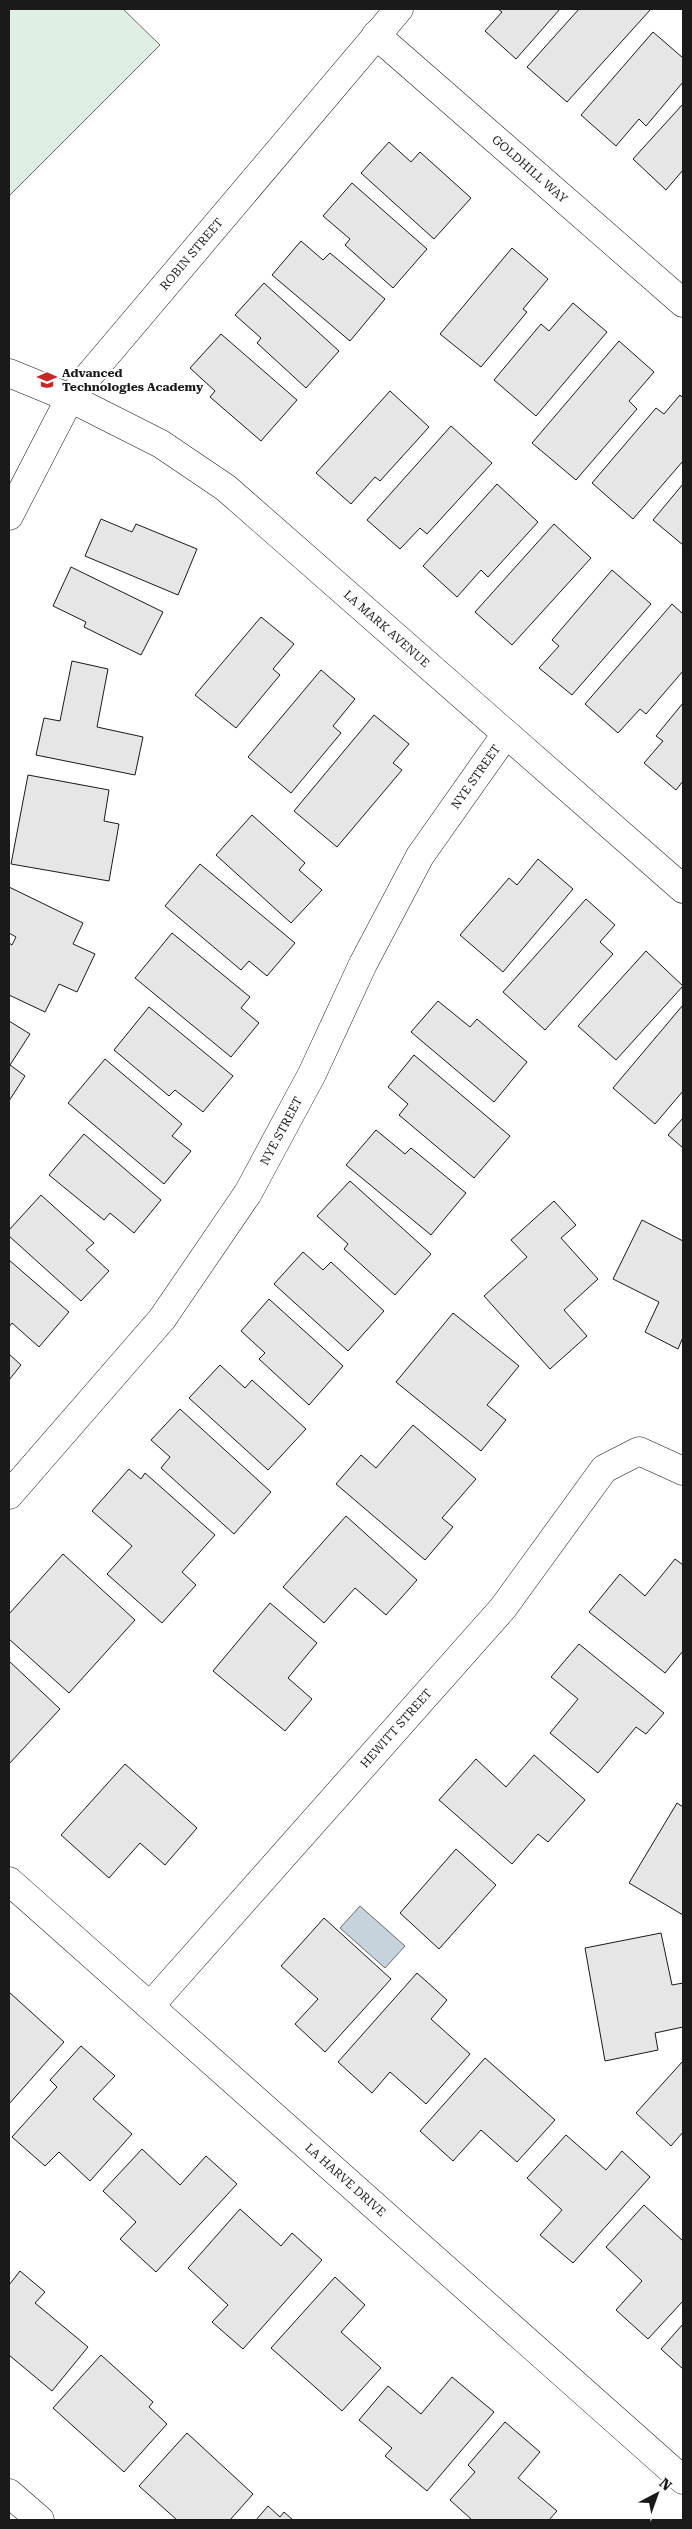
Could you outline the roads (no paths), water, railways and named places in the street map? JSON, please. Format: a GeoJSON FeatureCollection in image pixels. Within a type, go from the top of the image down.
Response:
{"type":"FeatureCollection","features":[{"type":"Feature","properties":{"kind":"street","name":"ROBIN STREET"},"geometry":{"type":"LineString","coordinates":[[9,516],[70,398],[399,9]]}},
{"type":"Feature","properties":{"kind":"street","name":"GOLDHILL WAY"},"geometry":{"type":"LineString","coordinates":[[376,35],[680,293]]}},
{"type":"Feature","properties":{"kind":"street","name":"LA MARK AVENUE"},"geometry":{"type":"LineString","coordinates":[[9,373],[70,398],[161,444],[226,488],[683,889]]}},
{"type":"Feature","properties":{"kind":"street","name":"NYE STREET"},"geometry":{"type":"LineString","coordinates":[[9,1495],[162,1319],[248,1193],[312,1074],[363,964],[420,856],[506,734]]}},
{"type":"Feature","properties":{"kind":"street","name":"HEWITT STREET"},"geometry":{"type":"LineString","coordinates":[[150,2006],[503,1608],[604,1469],[638,1451],[683,1471]]}},
{"type":"Feature","properties":{"kind":"street","name":"LA HARVE DRIVE"},"geometry":{"type":"LineString","coordinates":[[9,1881],[683,2480]]}},
{"type":"Feature","properties":{"kind":"street"},"geometry":{"type":"LineString","coordinates":[[9,2493],[40,2520]]}},
{"type":"Feature","properties":{"kind":"place","name":"Advanced Technologies Academy"},"geometry":{"type":"Point","coordinates":[47,380]}}]}
